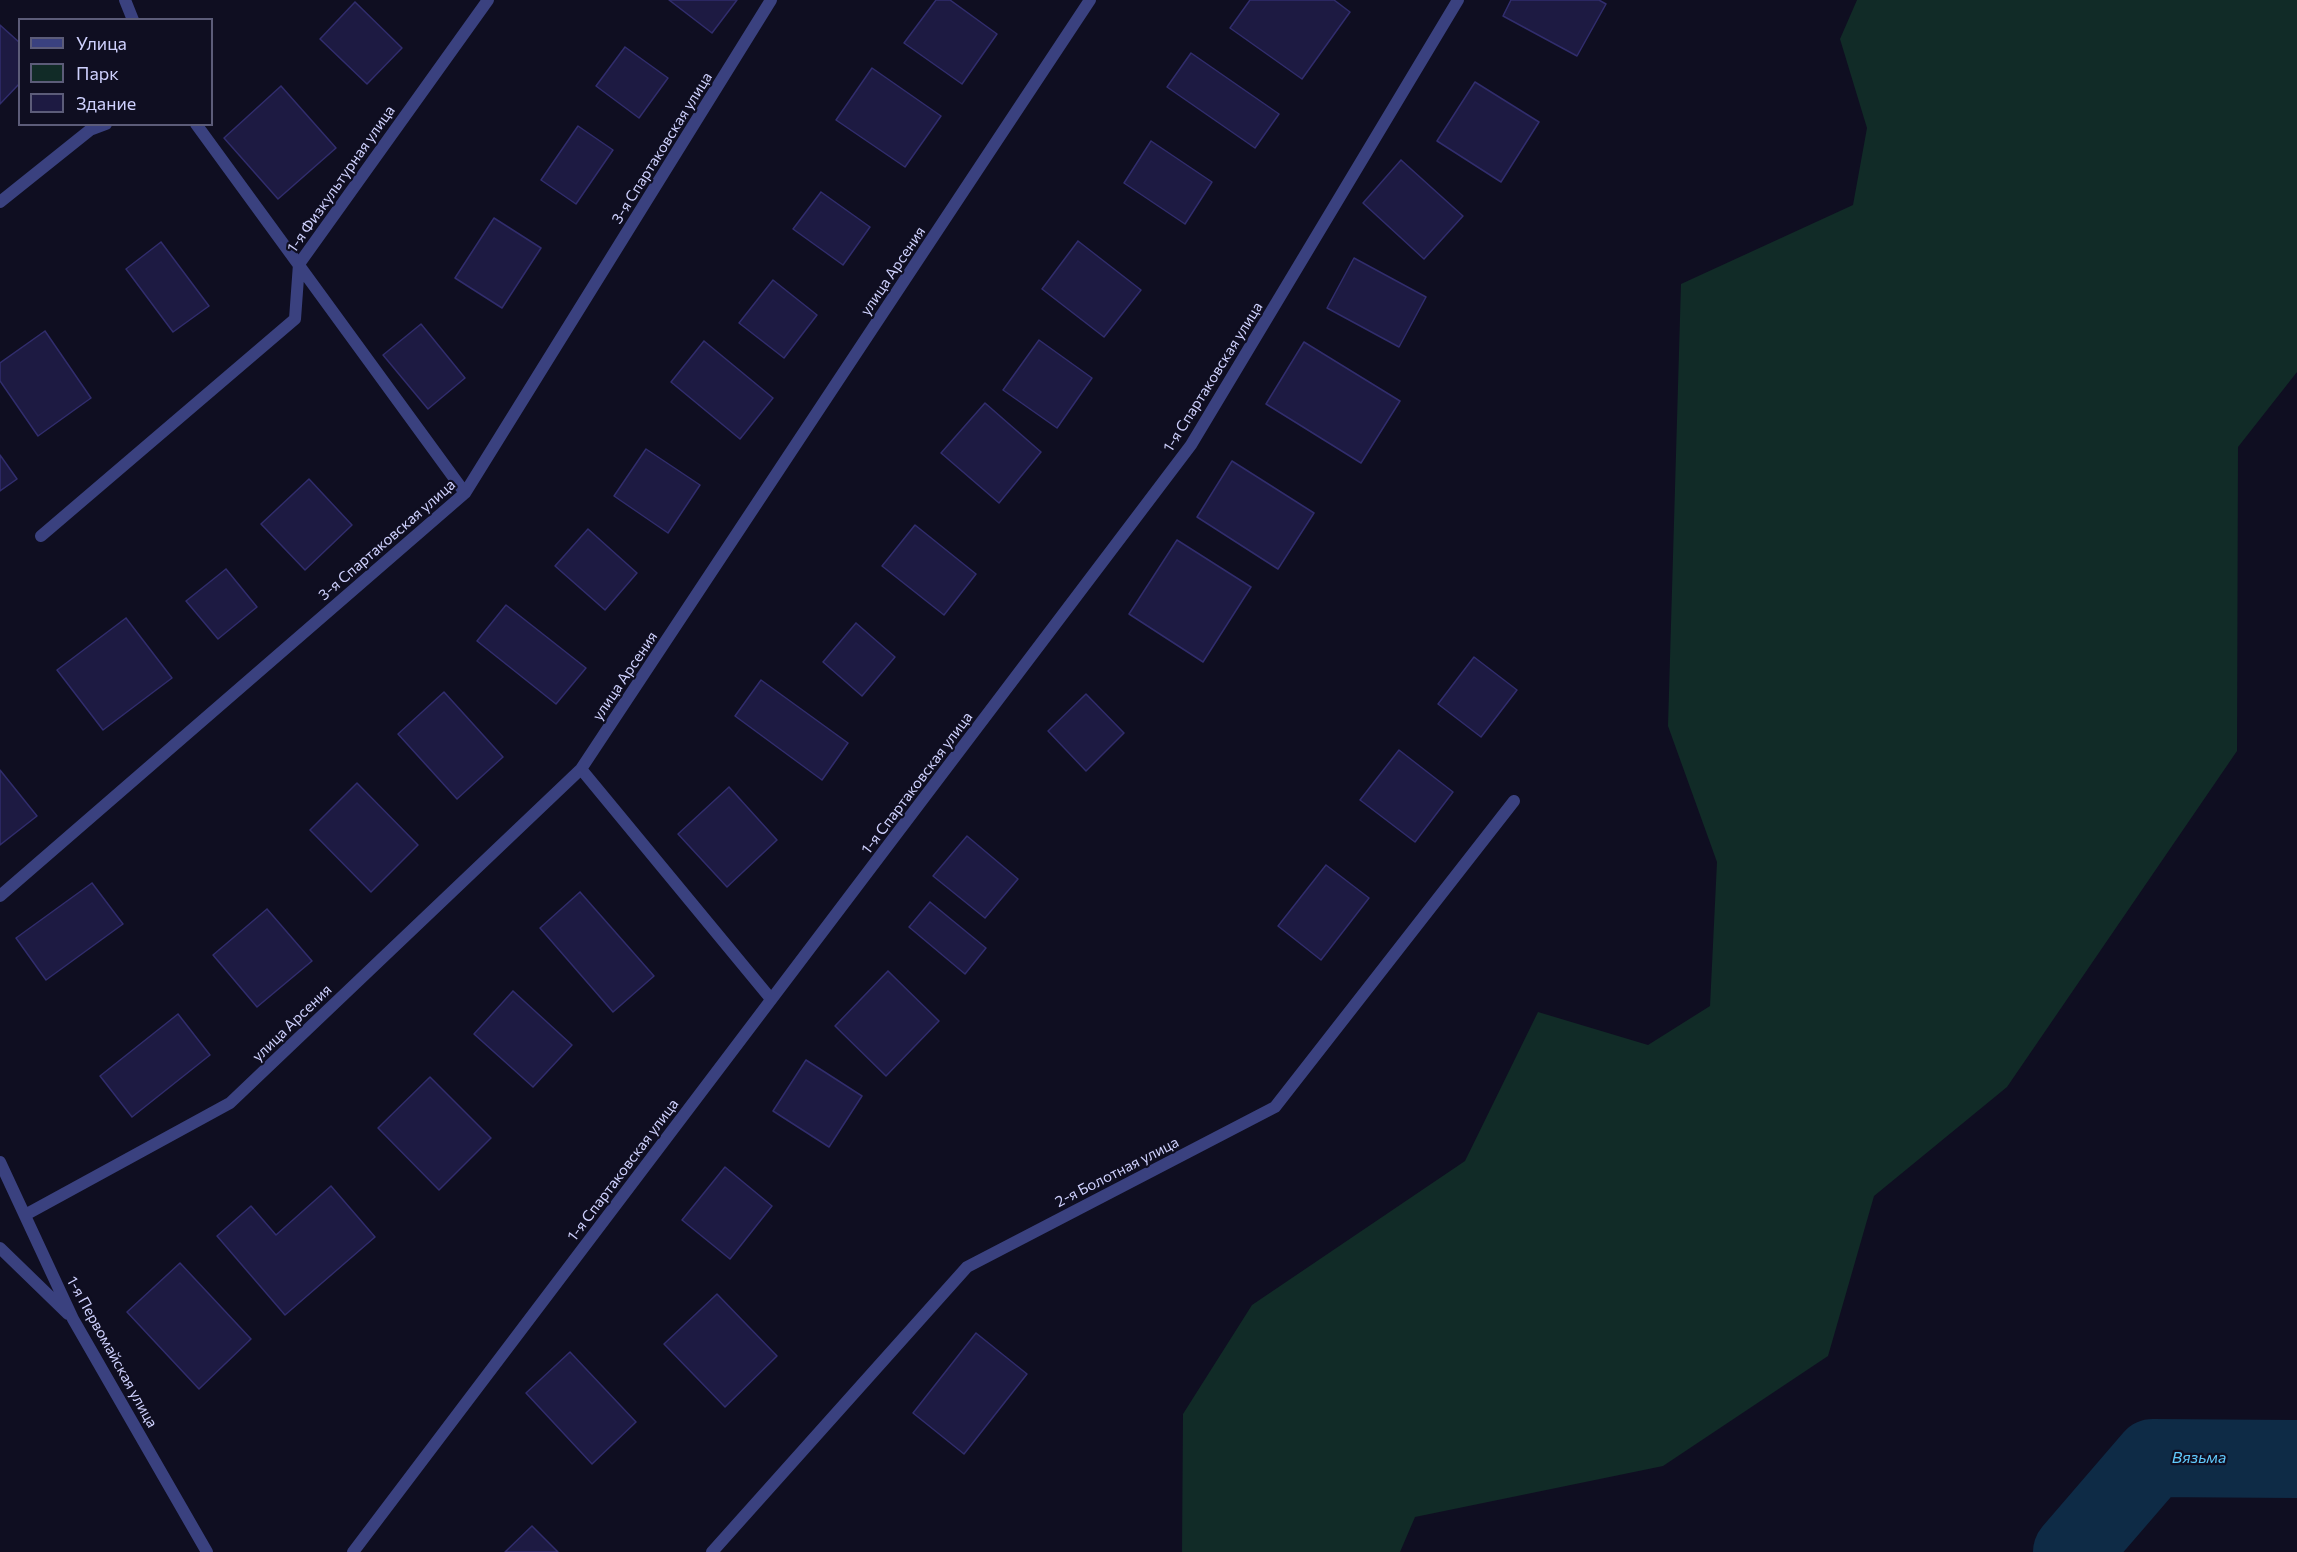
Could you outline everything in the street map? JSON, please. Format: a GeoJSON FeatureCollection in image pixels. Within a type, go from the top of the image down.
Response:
{"type":"FeatureCollection","features":[{"type":"Feature","properties":{"kind":"street"},"geometry":{"type":"LineString","coordinates":[[125,0],[132,18]]}},
{"type":"Feature","properties":{"kind":"street","name":"1-я Физкультурная улица"},"geometry":{"type":"LineString","coordinates":[[41,536],[295,319],[299,264],[488,0]]}},
{"type":"Feature","properties":{"kind":"street","name":"3-я Спартаковская улица"},"geometry":{"type":"LineString","coordinates":[[0,896],[465,493],[771,0]]}},
{"type":"Feature","properties":{"kind":"street","name":"улица Арсения"},"geometry":{"type":"LineString","coordinates":[[24,1215],[230,1103],[582,769],[1090,0]]}},
{"type":"Feature","properties":{"kind":"street","name":"1-я Спартаковская улица"},"geometry":{"type":"LineString","coordinates":[[353,1552],[1191,445],[1458,0]]}},
{"type":"Feature","properties":{"kind":"street"},"geometry":{"type":"LineString","coordinates":[[0,202],[90,130],[101,126]]}},
{"type":"Feature","properties":{"kind":"street"},"geometry":{"type":"LineString","coordinates":[[197,126],[465,493]]}},
{"type":"Feature","properties":{"kind":"street"},"geometry":{"type":"LineString","coordinates":[[582,769],[771,999]]}},
{"type":"Feature","properties":{"kind":"street","name":"2-я Болотная улица"},"geometry":{"type":"LineString","coordinates":[[712,1552],[967,1267],[1275,1107],[1514,801]]}},
{"type":"Feature","properties":{"kind":"street","name":"1-я Первомайская улица"},"geometry":{"type":"LineString","coordinates":[[0,1162],[74,1319],[207,1552]]}},
{"type":"Feature","properties":{"kind":"street"},"geometry":{"type":"LineString","coordinates":[[0,1248],[74,1319]]}},
{"type":"Feature","properties":{"kind":"green space"},"geometry":{"type":"Polygon","coordinates":[[[1857,0],[2297,0],[2297,372],[2238,447],[2237,751],[2007,1087],[1874,1196],[1828,1356],[1663,1466],[1415,1517],[1400,1552],[1182,1552],[1183,1414],[1252,1305],[1465,1161],[1538,1012],[1648,1045],[1710,1006],[1717,862],[1668,726],[1681,284],[1853,205],[1867,128],[1840,39],[1857,0]]]}},
{"type":"Feature","properties":{"kind":"building"},"geometry":{"type":"Polygon","coordinates":[[[669,0],[737,0],[712,33],[669,0]]]}},
{"type":"Feature","properties":{"kind":"building"},"geometry":{"type":"Polygon","coordinates":[[[936,0],[950,0],[997,34],[962,84],[904,43],[936,0]]]}},
{"type":"Feature","properties":{"kind":"building"},"geometry":{"type":"Polygon","coordinates":[[[1250,0],[1334,0],[1350,12],[1302,79],[1230,28],[1250,0]]]}},
{"type":"Feature","properties":{"kind":"building"},"geometry":{"type":"Polygon","coordinates":[[[1511,0],[1599,0],[1606,4],[1577,56],[1503,16],[1511,0]]]}},
{"type":"Feature","properties":{"kind":"building"},"geometry":{"type":"Polygon","coordinates":[[[355,2],[402,48],[367,84],[320,39],[355,2]]]}},
{"type":"Feature","properties":{"kind":"building"},"geometry":{"type":"Polygon","coordinates":[[[0,25],[18,41],[18,85],[0,104],[0,25]]]}},
{"type":"Feature","properties":{"kind":"building"},"geometry":{"type":"Polygon","coordinates":[[[625,47],[668,78],[639,118],[596,86],[625,47]]]}},
{"type":"Feature","properties":{"kind":"building"},"geometry":{"type":"Polygon","coordinates":[[[1191,53],[1279,114],[1255,148],[1167,87],[1191,53]]]}},
{"type":"Feature","properties":{"kind":"building"},"geometry":{"type":"Polygon","coordinates":[[[872,68],[941,116],[905,167],[836,120],[872,68]]]}},
{"type":"Feature","properties":{"kind":"building"},"geometry":{"type":"Polygon","coordinates":[[[1475,82],[1539,122],[1501,182],[1437,141],[1475,82]]]}},
{"type":"Feature","properties":{"kind":"building"},"geometry":{"type":"Polygon","coordinates":[[[281,86],[336,148],[278,199],[224,138],[281,86]]]}},
{"type":"Feature","properties":{"kind":"building"},"geometry":{"type":"Polygon","coordinates":[[[578,126],[613,150],[576,204],[541,180],[578,126]]]}},
{"type":"Feature","properties":{"kind":"building"},"geometry":{"type":"Polygon","coordinates":[[[1151,141],[1212,182],[1185,224],[1124,183],[1151,141]]]}},
{"type":"Feature","properties":{"kind":"building"},"geometry":{"type":"Polygon","coordinates":[[[1401,160],[1463,216],[1424,259],[1363,203],[1401,160]]]}},
{"type":"Feature","properties":{"kind":"building"},"geometry":{"type":"Polygon","coordinates":[[[821,192],[870,227],[843,265],[793,229],[821,192]]]}},
{"type":"Feature","properties":{"kind":"building"},"geometry":{"type":"Polygon","coordinates":[[[494,218],[541,248],[502,308],[455,278],[494,218]]]}},
{"type":"Feature","properties":{"kind":"building"},"geometry":{"type":"Polygon","coordinates":[[[1078,241],[1141,290],[1104,337],[1042,289],[1078,241]]]}},
{"type":"Feature","properties":{"kind":"building"},"geometry":{"type":"Polygon","coordinates":[[[161,242],[209,306],[173,332],[126,269],[161,242]]]}},
{"type":"Feature","properties":{"kind":"building"},"geometry":{"type":"Polygon","coordinates":[[[1354,258],[1426,297],[1399,347],[1327,308],[1354,258]]]}},
{"type":"Feature","properties":{"kind":"building"},"geometry":{"type":"Polygon","coordinates":[[[773,280],[817,315],[784,358],[739,323],[773,280]]]}},
{"type":"Feature","properties":{"kind":"building"},"geometry":{"type":"Polygon","coordinates":[[[421,324],[465,378],[428,409],[383,355],[421,324]]]}},
{"type":"Feature","properties":{"kind":"building"},"geometry":{"type":"Polygon","coordinates":[[[45,331],[91,398],[38,436],[0,381],[0,363],[45,331]]]}},
{"type":"Feature","properties":{"kind":"building"},"geometry":{"type":"Polygon","coordinates":[[[1039,340],[1092,378],[1057,428],[1003,390],[1039,340]]]}},
{"type":"Feature","properties":{"kind":"building"},"geometry":{"type":"Polygon","coordinates":[[[704,341],[773,398],[740,439],[671,382],[704,341]]]}},
{"type":"Feature","properties":{"kind":"building"},"geometry":{"type":"Polygon","coordinates":[[[1304,342],[1400,401],[1361,463],[1266,404],[1304,342]]]}},
{"type":"Feature","properties":{"kind":"building"},"geometry":{"type":"Polygon","coordinates":[[[985,403],[1041,452],[999,503],[941,453],[985,403]]]}},
{"type":"Feature","properties":{"kind":"building"},"geometry":{"type":"Polygon","coordinates":[[[646,449],[700,485],[668,533],[614,496],[646,449]]]}},
{"type":"Feature","properties":{"kind":"building"},"geometry":{"type":"Polygon","coordinates":[[[0,455],[17,479],[0,491],[0,455]]]}},
{"type":"Feature","properties":{"kind":"building"},"geometry":{"type":"Polygon","coordinates":[[[1232,461],[1314,513],[1278,569],[1197,517],[1232,461]]]}},
{"type":"Feature","properties":{"kind":"building"},"geometry":{"type":"Polygon","coordinates":[[[309,479],[352,525],[305,570],[261,524],[309,479]]]}},
{"type":"Feature","properties":{"kind":"building"},"geometry":{"type":"Polygon","coordinates":[[[915,525],[976,574],[944,615],[882,566],[915,525]]]}},
{"type":"Feature","properties":{"kind":"building"},"geometry":{"type":"Polygon","coordinates":[[[588,529],[637,573],[605,610],[555,566],[588,529]]]}},
{"type":"Feature","properties":{"kind":"building"},"geometry":{"type":"Polygon","coordinates":[[[1177,540],[1251,587],[1203,662],[1129,614],[1177,540]]]}},
{"type":"Feature","properties":{"kind":"building"},"geometry":{"type":"Polygon","coordinates":[[[226,569],[257,607],[218,639],[186,601],[226,569]]]}},
{"type":"Feature","properties":{"kind":"building"},"geometry":{"type":"Polygon","coordinates":[[[506,605],[586,668],[556,704],[477,641],[506,605]]]}},
{"type":"Feature","properties":{"kind":"building"},"geometry":{"type":"Polygon","coordinates":[[[126,618],[172,678],[103,730],[57,670],[126,618]]]}},
{"type":"Feature","properties":{"kind":"building"},"geometry":{"type":"Polygon","coordinates":[[[856,623],[895,657],[862,696],[823,662],[856,623]]]}},
{"type":"Feature","properties":{"kind":"building"},"geometry":{"type":"Polygon","coordinates":[[[1474,657],[1517,690],[1481,737],[1438,704],[1474,657]]]}},
{"type":"Feature","properties":{"kind":"building"},"geometry":{"type":"Polygon","coordinates":[[[761,680],[848,743],[822,780],[735,716],[761,680]]]}},
{"type":"Feature","properties":{"kind":"building"},"geometry":{"type":"Polygon","coordinates":[[[444,692],[503,757],[457,799],[398,734],[444,692]]]}},
{"type":"Feature","properties":{"kind":"building"},"geometry":{"type":"Polygon","coordinates":[[[1086,694],[1124,733],[1086,771],[1048,731],[1086,694]]]}},
{"type":"Feature","properties":{"kind":"building"},"geometry":{"type":"Polygon","coordinates":[[[1399,750],[1453,792],[1415,842],[1360,800],[1399,750]]]}},
{"type":"Feature","properties":{"kind":"building"},"geometry":{"type":"Polygon","coordinates":[[[0,770],[37,816],[0,845],[0,770]]]}},
{"type":"Feature","properties":{"kind":"building"},"geometry":{"type":"Polygon","coordinates":[[[357,783],[418,845],[371,892],[310,830],[357,783]]]}},
{"type":"Feature","properties":{"kind":"building"},"geometry":{"type":"Polygon","coordinates":[[[729,787],[777,840],[727,887],[678,834],[729,787]]]}},
{"type":"Feature","properties":{"kind":"building"},"geometry":{"type":"Polygon","coordinates":[[[967,836],[1018,879],[985,918],[933,876],[967,836]]]}},
{"type":"Feature","properties":{"kind":"building"},"geometry":{"type":"Polygon","coordinates":[[[1326,865],[1369,898],[1321,960],[1278,926],[1326,865]]]}},
{"type":"Feature","properties":{"kind":"building"},"geometry":{"type":"Polygon","coordinates":[[[92,883],[123,924],[46,980],[16,938],[92,883]]]}},
{"type":"Feature","properties":{"kind":"building"},"geometry":{"type":"Polygon","coordinates":[[[580,892],[654,976],[613,1012],[540,928],[580,892]]]}},
{"type":"Feature","properties":{"kind":"building"},"geometry":{"type":"Polygon","coordinates":[[[930,902],[986,948],[965,974],[909,927],[930,902]]]}},
{"type":"Feature","properties":{"kind":"building"},"geometry":{"type":"Polygon","coordinates":[[[267,909],[312,961],[257,1007],[213,955],[267,909]]]}},
{"type":"Feature","properties":{"kind":"building"},"geometry":{"type":"Polygon","coordinates":[[[888,971],[939,1021],[886,1076],[835,1026],[888,971]]]}},
{"type":"Feature","properties":{"kind":"building"},"geometry":{"type":"Polygon","coordinates":[[[513,991],[572,1045],[533,1087],[474,1034],[513,991]]]}},
{"type":"Feature","properties":{"kind":"building"},"geometry":{"type":"Polygon","coordinates":[[[178,1014],[210,1055],[132,1117],[100,1076],[178,1014]]]}},
{"type":"Feature","properties":{"kind":"building"},"geometry":{"type":"Polygon","coordinates":[[[806,1060],[862,1096],[829,1147],[773,1111],[806,1060]]]}},
{"type":"Feature","properties":{"kind":"building"},"geometry":{"type":"Polygon","coordinates":[[[430,1077],[491,1138],[439,1190],[378,1128],[430,1077]]]}},
{"type":"Feature","properties":{"kind":"building"},"geometry":{"type":"Polygon","coordinates":[[[725,1167],[772,1206],[730,1259],[682,1220],[725,1167]]]}},
{"type":"Feature","properties":{"kind":"building"},"geometry":{"type":"Polygon","coordinates":[[[331,1186],[375,1237],[285,1315],[217,1236],[251,1206],[276,1235],[331,1186]]]}},
{"type":"Feature","properties":{"kind":"building"},"geometry":{"type":"Polygon","coordinates":[[[180,1263],[251,1339],[199,1389],[127,1312],[180,1263]]]}},
{"type":"Feature","properties":{"kind":"building"},"geometry":{"type":"Polygon","coordinates":[[[717,1294],[777,1356],[725,1407],[664,1344],[717,1294]]]}},
{"type":"Feature","properties":{"kind":"building"},"geometry":{"type":"Polygon","coordinates":[[[976,1333],[1027,1374],[964,1454],[913,1413],[976,1333]]]}},
{"type":"Feature","properties":{"kind":"building"},"geometry":{"type":"Polygon","coordinates":[[[570,1352],[636,1422],[592,1464],[526,1393],[570,1352]]]}},
{"type":"Feature","properties":{"kind":"building"},"geometry":{"type":"Polygon","coordinates":[[[532,1526],[558,1552],[505,1552],[532,1526]]]}},
{"type":"Feature","properties":{"kind":"waterway","name":"Вязьма"},"geometry":{"type":"LineString","coordinates":[[2072,1552],[2153,1458],[2297,1459]]}}]}
